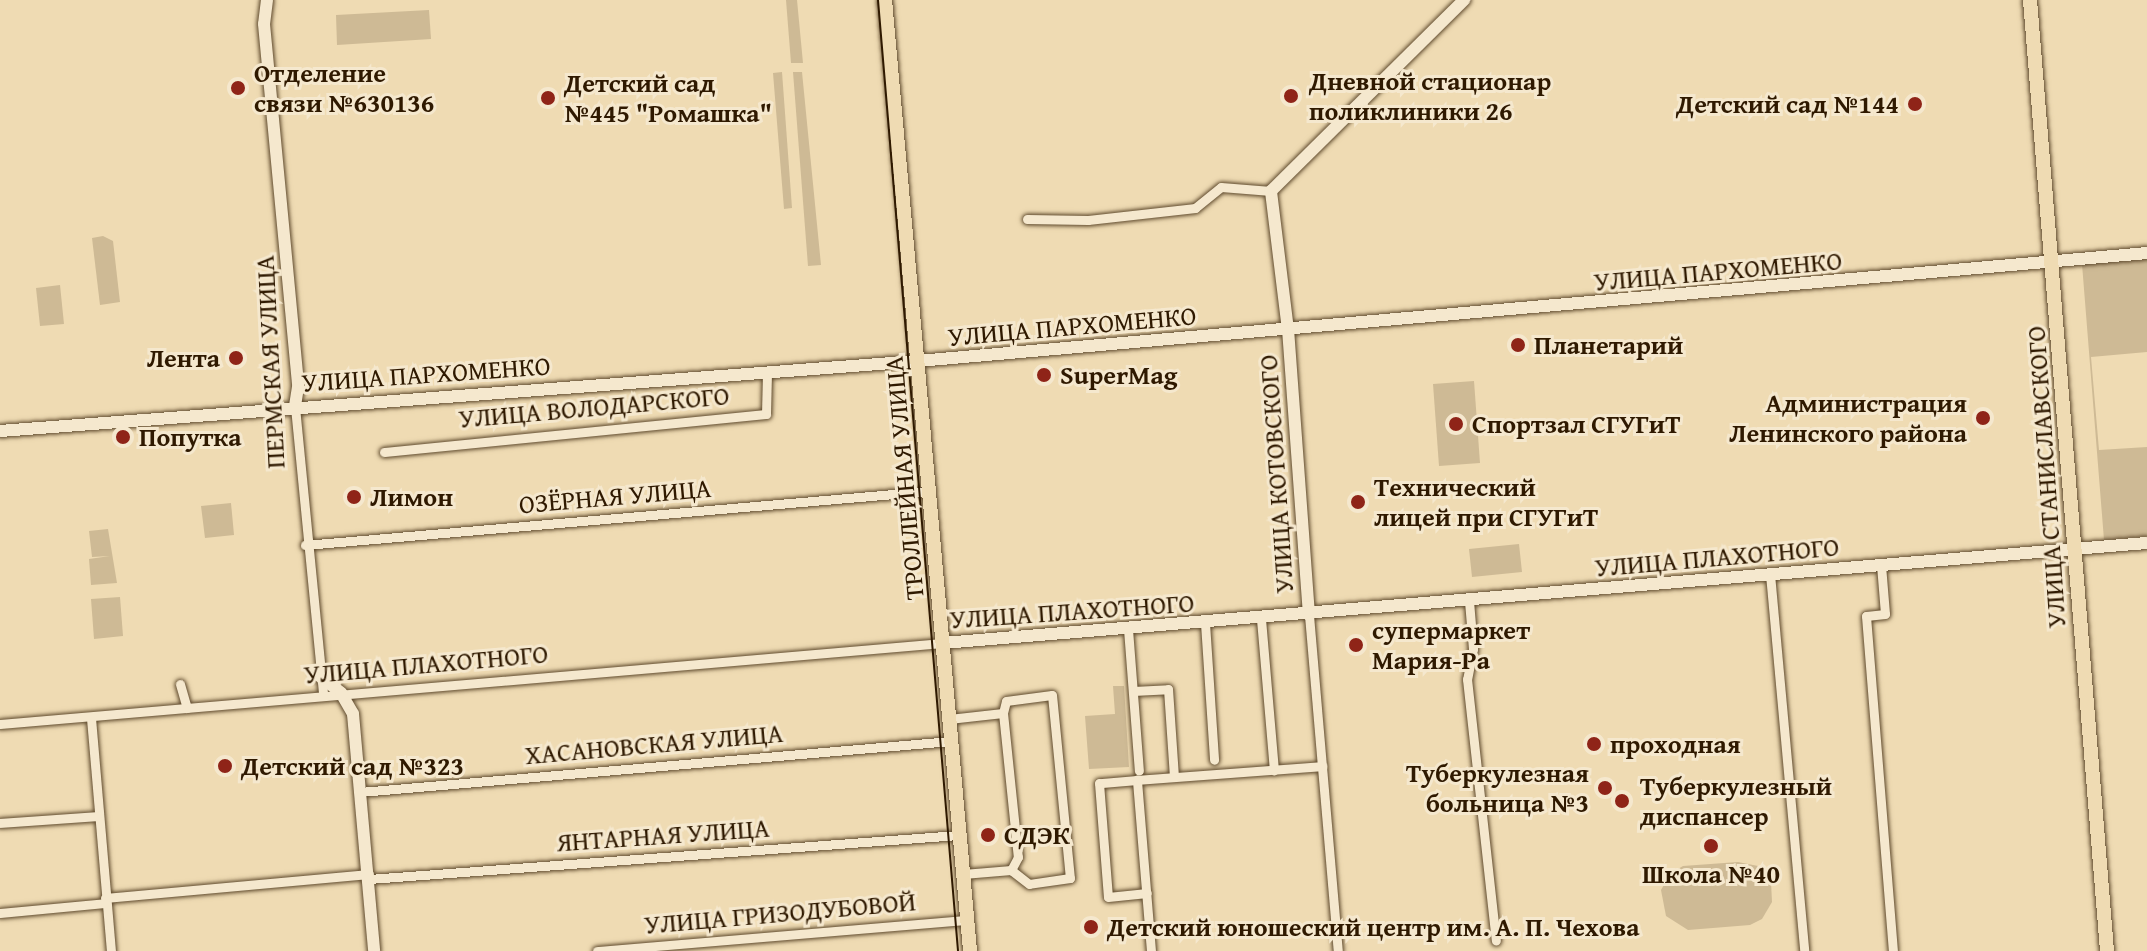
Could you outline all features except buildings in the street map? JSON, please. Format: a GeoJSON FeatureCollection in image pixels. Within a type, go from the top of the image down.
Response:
{"type":"FeatureCollection","features":[{"type":"Feature","properties":{"kind":"main road","name":"ТРОЛЛЕЙНАЯ УЛИЦА"},"geometry":{"type":"LineString","coordinates":[[885,0],[970,951]]}},
{"type":"Feature","properties":{"kind":"main road","name":"УЛИЦА СТАНИСЛАВСКОГО"},"geometry":{"type":"LineString","coordinates":[[2030,0],[2107,951]]}},
{"type":"Feature","properties":{"kind":"street","name":"ПЕРМСКАЯ УЛИЦА"},"geometry":{"type":"LineString","coordinates":[[267,0],[264,24],[298,387],[295,407],[305,545],[317,674],[323,695]]}},
{"type":"Feature","properties":{"kind":"street"},"geometry":{"type":"LineString","coordinates":[[1027,219],[1088,220],[1195,208],[1221,187],[1271,191],[1464,0]]}},
{"type":"Feature","properties":{"kind":"street","name":"УЛИЦА КОТОВСКОГО"},"geometry":{"type":"LineString","coordinates":[[1271,191],[1288,330],[1309,615]]}},
{"type":"Feature","properties":{"kind":"street","name":"УЛИЦА ПАРХОМЕНКО"},"geometry":{"type":"LineString","coordinates":[[0,431],[918,361],[2147,253]]}},
{"type":"Feature","properties":{"kind":"street","name":"УЛИЦА ВОЛОДАРСКОГО"},"geometry":{"type":"LineString","coordinates":[[384,452],[766,414],[767,372]]}},
{"type":"Feature","properties":{"kind":"street","name":"ОЗЁРНАЯ УЛИЦА"},"geometry":{"type":"LineString","coordinates":[[305,545],[929,491]]}},
{"type":"Feature","properties":{"kind":"street","name":"УЛИЦА ПЛАХОТНОГО"},"geometry":{"type":"LineString","coordinates":[[0,724],[2147,543]]}},
{"type":"Feature","properties":{"kind":"street"},"geometry":{"type":"LineString","coordinates":[[1881,565],[1885,614],[1866,616],[1893,951]]}},
{"type":"Feature","properties":{"kind":"street"},"geometry":{"type":"LineString","coordinates":[[1770,574],[1804,951]]}},
{"type":"Feature","properties":{"kind":"street"},"geometry":{"type":"LineString","coordinates":[[1469,601],[1473,649],[1467,679],[1496,940]]}},
{"type":"Feature","properties":{"kind":"street"},"geometry":{"type":"LineString","coordinates":[[1309,615],[1338,951]]}},
{"type":"Feature","properties":{"kind":"street"},"geometry":{"type":"LineString","coordinates":[[1261,619],[1274,770]]}},
{"type":"Feature","properties":{"kind":"street"},"geometry":{"type":"LineString","coordinates":[[1205,623],[1214,760]]}},
{"type":"Feature","properties":{"kind":"street"},"geometry":{"type":"LineString","coordinates":[[1128,629],[1151,951]]}},
{"type":"Feature","properties":{"kind":"street"},"geometry":{"type":"LineString","coordinates":[[317,674],[341,693],[353,714],[374,951]]}},
{"type":"Feature","properties":{"kind":"street"},"geometry":{"type":"LineString","coordinates":[[180,684],[187,708]]}},
{"type":"Feature","properties":{"kind":"street"},"geometry":{"type":"LineString","coordinates":[[1133,691],[1168,689],[1174,777]]}},
{"type":"Feature","properties":{"kind":"street"},"geometry":{"type":"LineString","coordinates":[[963,874],[1011,870],[1029,884],[1070,878],[1052,695],[1006,701],[1003,713],[1018,857],[1011,870]]}},
{"type":"Feature","properties":{"kind":"street"},"geometry":{"type":"LineString","coordinates":[[949,719],[1003,713]]}},
{"type":"Feature","properties":{"kind":"street"},"geometry":{"type":"LineString","coordinates":[[91,718],[111,951]]}},
{"type":"Feature","properties":{"kind":"street","name":"ХАСАНОВСКАЯ УЛИЦА"},"geometry":{"type":"LineString","coordinates":[[360,792],[951,741]]}},
{"type":"Feature","properties":{"kind":"street"},"geometry":{"type":"LineString","coordinates":[[1147,893],[1108,897],[1099,783],[1138,775],[1174,777],[1322,766]]}},
{"type":"Feature","properties":{"kind":"street"},"geometry":{"type":"LineString","coordinates":[[0,823],[98,816]]}},
{"type":"Feature","properties":{"kind":"street","name":"ЯНТАРНАЯ УЛИЦА"},"geometry":{"type":"LineString","coordinates":[[0,913],[105,900],[369,876],[959,835]]}},
{"type":"Feature","properties":{"kind":"street","name":"УЛИЦА ГРИЗОДУБОВОЙ"},"geometry":{"type":"LineString","coordinates":[[597,951],[967,920]]}},
{"type":"Feature","properties":{"kind":"shaded area"},"geometry":{"type":"Polygon","coordinates":[[[786,0],[797,0],[803,63],[791,63],[786,0]]]}},
{"type":"Feature","properties":{"kind":"shaded area"},"geometry":{"type":"Polygon","coordinates":[[[429,10],[431,39],[337,45],[336,15],[429,10]]]}},
{"type":"Feature","properties":{"kind":"shaded area"},"geometry":{"type":"Polygon","coordinates":[[[782,72],[792,208],[784,209],[773,73],[782,72]]]}},
{"type":"Feature","properties":{"kind":"shaded area"},"geometry":{"type":"Polygon","coordinates":[[[793,72],[802,72],[821,265],[808,266],[793,72]]]}},
{"type":"Feature","properties":{"kind":"shaded area"},"geometry":{"type":"Polygon","coordinates":[[[103,236],[113,241],[120,302],[100,305],[92,238],[103,236]]]}},
{"type":"Feature","properties":{"kind":"shaded area"},"geometry":{"type":"Polygon","coordinates":[[[2147,259],[2147,352],[2091,357],[2099,450],[2147,447],[2147,536],[2104,540],[2082,264],[2147,259]]]}},
{"type":"Feature","properties":{"kind":"shaded area"},"geometry":{"type":"Polygon","coordinates":[[[60,285],[64,324],[40,326],[36,288],[60,285]]]}},
{"type":"Feature","properties":{"kind":"shaded area","name":"Спортзал СГУГиТ"},"geometry":{"type":"Polygon","coordinates":[[[1474,381],[1480,463],[1439,466],[1433,384],[1474,381]]]}},
{"type":"Feature","properties":{"kind":"shaded area"},"geometry":{"type":"Polygon","coordinates":[[[231,503],[234,535],[205,538],[201,506],[231,503]]]}},
{"type":"Feature","properties":{"kind":"shaded area"},"geometry":{"type":"Polygon","coordinates":[[[108,529],[117,583],[91,585],[89,559],[110,556],[92,557],[89,531],[108,529]]]}},
{"type":"Feature","properties":{"kind":"shaded area"},"geometry":{"type":"Polygon","coordinates":[[[1519,544],[1522,572],[1472,577],[1469,549],[1519,544]]]}},
{"type":"Feature","properties":{"kind":"shaded area"},"geometry":{"type":"Polygon","coordinates":[[[120,597],[123,636],[94,639],[91,599],[120,597]]]}},
{"type":"Feature","properties":{"kind":"shaded area"},"geometry":{"type":"Polygon","coordinates":[[[1113,686],[1124,686],[1129,767],[1089,769],[1085,716],[1115,714],[1113,686]]]}},
{"type":"Feature","properties":{"kind":"shaded area"},"geometry":{"type":"Polygon","coordinates":[[[1738,862],[1758,866],[1771,882],[1772,902],[1762,919],[1750,925],[1688,930],[1666,916],[1661,890],[1671,873],[1683,866],[1738,862]]]}},
{"type":"Feature","properties":{"kind":"tram line"},"geometry":{"type":"LineString","coordinates":[[878,0],[958,951]]}},
{"type":"Feature","properties":{"kind":"place","name":"Отделение связи №630136"},"geometry":{"type":"Point","coordinates":[238,88]}},
{"type":"Feature","properties":{"kind":"place","name":"Дневной стационар поликлиники 26"},"geometry":{"type":"Point","coordinates":[1291,96]}},
{"type":"Feature","properties":{"kind":"place","name":"Детский сад №445 \"Ромашка\""},"geometry":{"type":"Point","coordinates":[548,98]}},
{"type":"Feature","properties":{"kind":"place","name":"Детский сад №144"},"geometry":{"type":"Point","coordinates":[1915,104]}},
{"type":"Feature","properties":{"kind":"place","name":"Планетарий"},"geometry":{"type":"Point","coordinates":[1518,345]}},
{"type":"Feature","properties":{"kind":"place","name":"Лента"},"geometry":{"type":"Point","coordinates":[236,358]}},
{"type":"Feature","properties":{"kind":"place","name":"SuperMag"},"geometry":{"type":"Point","coordinates":[1044,375]}},
{"type":"Feature","properties":{"kind":"place","name":"Администрация Ленинского района"},"geometry":{"type":"Point","coordinates":[1983,418]}},
{"type":"Feature","properties":{"kind":"place","name":"Спортзал СГУГиТ"},"geometry":{"type":"Point","coordinates":[1456,424]}},
{"type":"Feature","properties":{"kind":"place","name":"Попутка"},"geometry":{"type":"Point","coordinates":[123,437]}},
{"type":"Feature","properties":{"kind":"place","name":"Лимон"},"geometry":{"type":"Point","coordinates":[354,497]}},
{"type":"Feature","properties":{"kind":"place","name":"Технический лицей при СГУГиТ"},"geometry":{"type":"Point","coordinates":[1358,502]}},
{"type":"Feature","properties":{"kind":"place","name":"супермаркет Мария-Ра"},"geometry":{"type":"Point","coordinates":[1356,645]}},
{"type":"Feature","properties":{"kind":"place","name":"проходная"},"geometry":{"type":"Point","coordinates":[1594,744]}},
{"type":"Feature","properties":{"kind":"place","name":"Детский сад №323"},"geometry":{"type":"Point","coordinates":[225,766]}},
{"type":"Feature","properties":{"kind":"place","name":"Туберкулезная больница №3"},"geometry":{"type":"Point","coordinates":[1605,788]}},
{"type":"Feature","properties":{"kind":"place","name":"Туберкулезный диспансер"},"geometry":{"type":"Point","coordinates":[1622,801]}},
{"type":"Feature","properties":{"kind":"place","name":"СДЭК"},"geometry":{"type":"Point","coordinates":[988,835]}},
{"type":"Feature","properties":{"kind":"place","name":"Школа №40"},"geometry":{"type":"Point","coordinates":[1711,846]}},
{"type":"Feature","properties":{"kind":"place","name":"Детский юношеский центр им. А. П. Чехова"},"geometry":{"type":"Point","coordinates":[1091,927]}}]}
